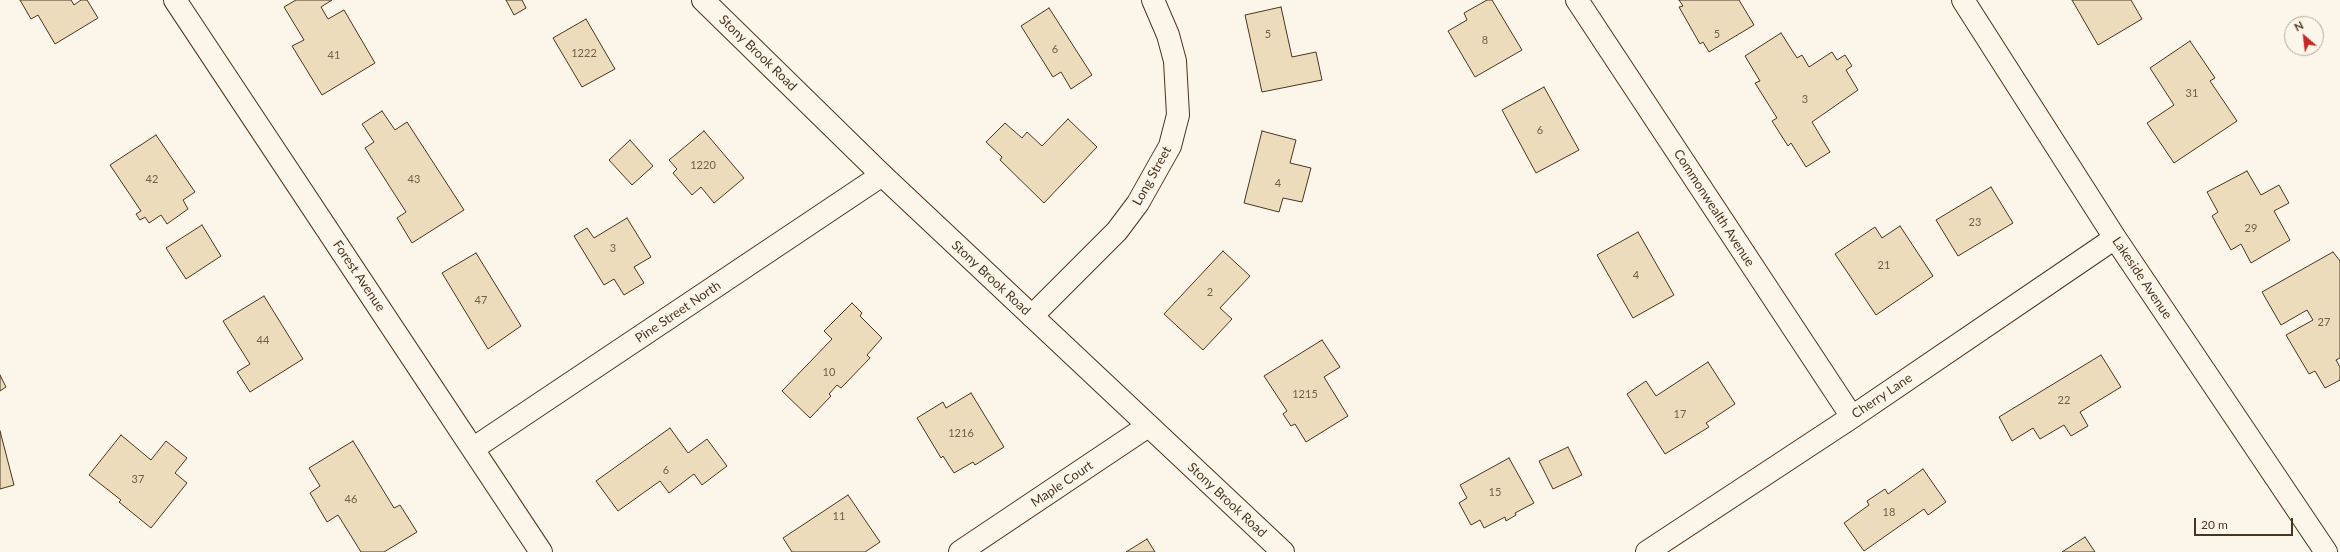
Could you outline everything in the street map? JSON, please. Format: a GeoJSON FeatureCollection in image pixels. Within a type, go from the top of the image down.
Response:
{"type":"FeatureCollection","features":[{"type":"Feature","properties":{"kind":"street","name":"Forest Avenue"},"geometry":{"type":"LineString","coordinates":[[175,0],[542,552]]}},
{"type":"Feature","properties":{"kind":"street","name":"Stony Brook Road"},"geometry":{"type":"LineString","coordinates":[[703,0],[882,175],[1283,552]]}},
{"type":"Feature","properties":{"kind":"street","name":"Long Street"},"geometry":{"type":"LineString","coordinates":[[1032,316],[1118,231],[1138,203],[1170,146],[1178,115],[1175,61],[1168,35],[1153,0]]}},
{"type":"Feature","properties":{"kind":"street","name":"Commonwealth Avenue"},"geometry":{"type":"LineString","coordinates":[[1577,0],[1852,417]]}},
{"type":"Feature","properties":{"kind":"street","name":"Lakeside Avenue"},"geometry":{"type":"LineString","coordinates":[[1963,0],[2115,238],[2321,550]]}},
{"type":"Feature","properties":{"kind":"street","name":"Pine Street North"},"geometry":{"type":"LineString","coordinates":[[474,448],[882,175]]}},
{"type":"Feature","properties":{"kind":"street","name":"Cherry Lane"},"geometry":{"type":"LineString","coordinates":[[1647,552],[1852,417],[2115,238]]}},
{"type":"Feature","properties":{"kind":"street","name":"Maple Court"},"geometry":{"type":"LineString","coordinates":[[967,547],[1148,426]]}},
{"type":"Feature","properties":{"kind":"building"},"geometry":{"type":"Polygon","coordinates":[[[20,0],[71,0],[74,5],[81,0],[87,0],[98,18],[55,44],[38,15],[31,19],[20,0]]]}},
{"type":"Feature","properties":{"kind":"building"},"geometry":{"type":"Polygon","coordinates":[[[296,0],[332,0],[321,7],[328,19],[344,10],[375,63],[322,95],[292,46],[304,40],[284,7],[296,0]]]}},
{"type":"Feature","properties":{"kind":"building"},"geometry":{"type":"Polygon","coordinates":[[[506,0],[522,0],[526,8],[514,15],[506,0]]]}},
{"type":"Feature","properties":{"kind":"building"},"geometry":{"type":"Polygon","coordinates":[[[1487,0],[1492,0],[1522,50],[1475,77],[1448,31],[1467,20],[1464,13],[1487,0]]]}},
{"type":"Feature","properties":{"kind":"building"},"geometry":{"type":"Polygon","coordinates":[[[1679,0],[1739,0],[1754,25],[1709,52],[1703,42],[1700,44],[1679,7],[1683,6],[1679,0]]]}},
{"type":"Feature","properties":{"kind":"building"},"geometry":{"type":"Polygon","coordinates":[[[2072,0],[2131,0],[2142,19],[2098,45],[2072,0]]]}},
{"type":"Feature","properties":{"kind":"building"},"geometry":{"type":"Polygon","coordinates":[[[1281,7],[1292,57],[1316,52],[1322,80],[1262,92],[1245,15],[1281,7]]]}},
{"type":"Feature","properties":{"kind":"building"},"geometry":{"type":"Polygon","coordinates":[[[1049,8],[1092,75],[1071,89],[1061,72],[1053,77],[1021,26],[1049,8]]]}},
{"type":"Feature","properties":{"kind":"building"},"geometry":{"type":"Polygon","coordinates":[[[586,19],[615,69],[582,87],[553,38],[586,19]]]}},
{"type":"Feature","properties":{"kind":"building"},"geometry":{"type":"Polygon","coordinates":[[[1781,33],[1797,58],[1802,55],[1809,67],[1832,52],[1837,60],[1845,55],[1852,66],[1846,70],[1858,90],[1812,122],[1830,152],[1806,167],[1791,143],[1788,146],[1772,121],[1777,118],[1755,83],[1760,81],[1745,56],[1781,33]]]}},
{"type":"Feature","properties":{"kind":"building"},"geometry":{"type":"Polygon","coordinates":[[[2190,41],[2215,78],[2210,81],[2237,121],[2174,163],[2147,123],[2174,105],[2150,68],[2190,41]]]}},
{"type":"Feature","properties":{"kind":"building"},"geometry":{"type":"Polygon","coordinates":[[[1544,87],[1579,150],[1536,173],[1502,110],[1544,87]]]}},
{"type":"Feature","properties":{"kind":"building"},"geometry":{"type":"Polygon","coordinates":[[[382,111],[395,130],[407,122],[464,210],[412,243],[397,218],[406,212],[365,148],[374,142],[362,124],[382,111]]]}},
{"type":"Feature","properties":{"kind":"building"},"geometry":{"type":"Polygon","coordinates":[[[1068,119],[1097,147],[1044,203],[1000,160],[1002,157],[986,142],[1005,123],[1022,138],[1027,132],[1042,146],[1068,119]]]}},
{"type":"Feature","properties":{"kind":"building"},"geometry":{"type":"Polygon","coordinates":[[[704,131],[744,178],[714,203],[701,187],[692,195],[673,173],[677,169],[669,160],[704,131]]]}},
{"type":"Feature","properties":{"kind":"building"},"geometry":{"type":"Polygon","coordinates":[[[1262,131],[1296,140],[1290,163],[1311,168],[1302,202],[1283,198],[1279,212],[1244,203],[1262,131]]]}},
{"type":"Feature","properties":{"kind":"building"},"geometry":{"type":"Polygon","coordinates":[[[156,135],[195,192],[183,200],[188,209],[167,224],[161,215],[149,223],[145,217],[140,220],[136,214],[141,211],[110,165],[156,135]]]}},
{"type":"Feature","properties":{"kind":"building"},"geometry":{"type":"Polygon","coordinates":[[[630,140],[653,166],[632,185],[609,160],[630,140]]]}},
{"type":"Feature","properties":{"kind":"building"},"geometry":{"type":"Polygon","coordinates":[[[2247,171],[2261,195],[2279,185],[2289,203],[2274,211],[2290,240],[2251,263],[2241,244],[2231,250],[2212,216],[2218,212],[2207,192],[2247,171]]]}},
{"type":"Feature","properties":{"kind":"building"},"geometry":{"type":"Polygon","coordinates":[[[1991,187],[2013,223],[1958,256],[1936,220],[1991,187]]]}},
{"type":"Feature","properties":{"kind":"building"},"geometry":{"type":"Polygon","coordinates":[[[627,218],[651,257],[634,267],[644,283],[624,295],[614,279],[604,285],[574,236],[587,228],[594,238],[627,218]]]}},
{"type":"Feature","properties":{"kind":"building"},"geometry":{"type":"Polygon","coordinates":[[[202,225],[221,256],[186,279],[166,248],[202,225]]]}},
{"type":"Feature","properties":{"kind":"building"},"geometry":{"type":"Polygon","coordinates":[[[1900,226],[1933,276],[1876,315],[1835,254],[1875,227],[1882,238],[1900,226]]]}},
{"type":"Feature","properties":{"kind":"building"},"geometry":{"type":"Polygon","coordinates":[[[1638,232],[1674,295],[1633,318],[1597,255],[1638,232]]]}},
{"type":"Feature","properties":{"kind":"building"},"geometry":{"type":"Polygon","coordinates":[[[1223,251],[1250,276],[1220,308],[1232,319],[1203,350],[1164,314],[1223,251]]]}},
{"type":"Feature","properties":{"kind":"building"},"geometry":{"type":"Polygon","coordinates":[[[2333,252],[2340,261],[2340,358],[2336,360],[2340,367],[2340,380],[2325,388],[2315,371],[2309,374],[2286,335],[2313,320],[2307,310],[2281,325],[2262,292],[2333,252]]]}},
{"type":"Feature","properties":{"kind":"building"},"geometry":{"type":"Polygon","coordinates":[[[476,253],[521,326],[488,349],[442,273],[476,253]]]}},
{"type":"Feature","properties":{"kind":"building"},"geometry":{"type":"Polygon","coordinates":[[[264,296],[303,359],[250,392],[237,372],[250,364],[223,321],[264,296]]]}},
{"type":"Feature","properties":{"kind":"building"},"geometry":{"type":"Polygon","coordinates":[[[852,303],[862,313],[860,316],[882,338],[867,355],[870,358],[841,388],[837,385],[829,394],[831,396],[810,418],[782,391],[832,339],[824,331],[852,303]]]}},
{"type":"Feature","properties":{"kind":"building"},"geometry":{"type":"Polygon","coordinates":[[[1322,340],[1340,367],[1324,377],[1348,416],[1306,442],[1295,424],[1291,426],[1283,414],[1287,411],[1264,376],[1322,340]]]}},
{"type":"Feature","properties":{"kind":"building"},"geometry":{"type":"Polygon","coordinates":[[[2101,355],[2121,387],[2080,412],[2088,426],[2071,436],[2064,425],[2040,439],[2033,428],[2012,441],[1999,417],[2101,355]]]}},
{"type":"Feature","properties":{"kind":"building"},"geometry":{"type":"Polygon","coordinates":[[[1708,362],[1735,404],[1706,423],[1709,427],[1665,454],[1627,394],[1646,381],[1656,396],[1708,362]]]}},
{"type":"Feature","properties":{"kind":"building"},"geometry":{"type":"Polygon","coordinates":[[[0,375],[6,387],[0,391],[0,375]]]}},
{"type":"Feature","properties":{"kind":"building"},"geometry":{"type":"Polygon","coordinates":[[[971,393],[1004,447],[975,465],[973,462],[954,473],[943,456],[941,458],[917,418],[943,402],[946,408],[971,393]]]}},
{"type":"Feature","properties":{"kind":"building"},"geometry":{"type":"Polygon","coordinates":[[[670,428],[688,453],[707,439],[727,466],[702,485],[694,474],[669,493],[660,481],[618,511],[596,481],[670,428]]]}},
{"type":"Feature","properties":{"kind":"building"},"geometry":{"type":"Polygon","coordinates":[[[0,431],[14,485],[0,489],[0,431]]]}},
{"type":"Feature","properties":{"kind":"building"},"geometry":{"type":"Polygon","coordinates":[[[121,435],[151,460],[166,441],[187,458],[175,473],[187,483],[151,528],[119,502],[121,500],[89,475],[121,435]]]}},
{"type":"Feature","properties":{"kind":"building"},"geometry":{"type":"Polygon","coordinates":[[[353,441],[394,508],[400,505],[417,532],[384,552],[361,552],[338,515],[327,522],[310,493],[320,486],[309,468],[353,441]]]}},
{"type":"Feature","properties":{"kind":"building"},"geometry":{"type":"Polygon","coordinates":[[[1568,447],[1582,475],[1553,489],[1539,461],[1568,447]]]}},
{"type":"Feature","properties":{"kind":"building"},"geometry":{"type":"Polygon","coordinates":[[[1509,458],[1534,503],[1515,513],[1516,515],[1506,521],[1505,517],[1484,528],[1480,520],[1471,525],[1459,503],[1467,498],[1460,485],[1509,458]]]}},
{"type":"Feature","properties":{"kind":"building"},"geometry":{"type":"Polygon","coordinates":[[[1923,469],[1946,502],[1928,515],[1924,509],[1864,551],[1844,523],[1869,505],[1867,501],[1885,489],[1888,494],[1923,469]]]}},
{"type":"Feature","properties":{"kind":"building"},"geometry":{"type":"Polygon","coordinates":[[[848,495],[880,542],[865,552],[792,552],[783,538],[848,495]]]}},
{"type":"Feature","properties":{"kind":"building"},"geometry":{"type":"Polygon","coordinates":[[[2085,537],[2095,552],[2062,552],[2085,537]]]}},
{"type":"Feature","properties":{"kind":"building"},"geometry":{"type":"Polygon","coordinates":[[[1147,539],[1155,552],[1126,552],[1147,539]]]}}]}
